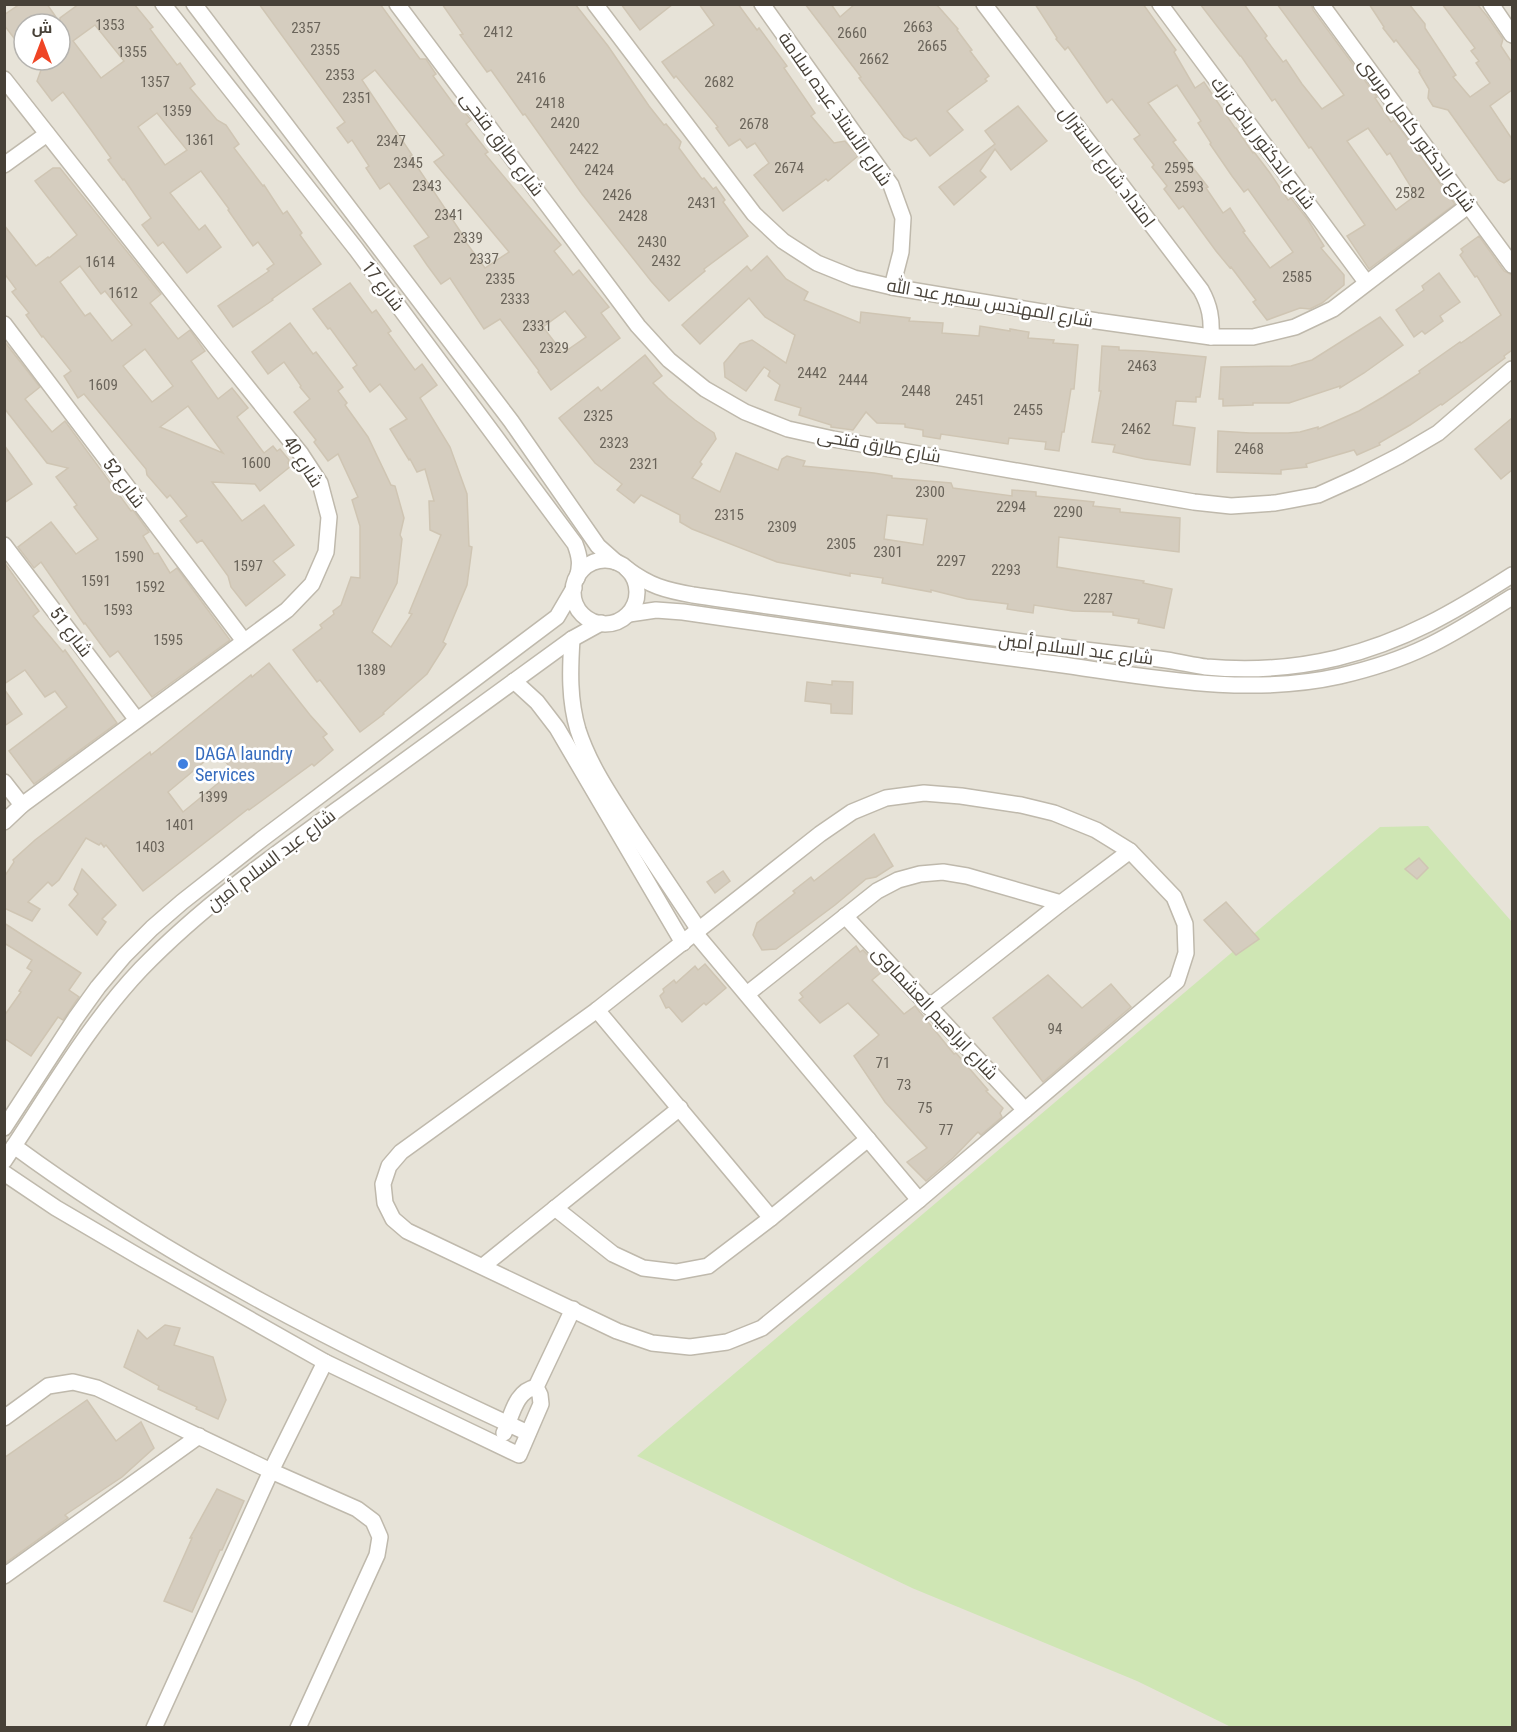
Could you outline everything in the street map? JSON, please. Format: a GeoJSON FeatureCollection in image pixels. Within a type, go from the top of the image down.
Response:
{"type":"FeatureCollection","features":[{"type":"Feature","properties":{"kind":"street","name":"شارع 17"},"geometry":{"type":"LineString","coordinates":[[163,4],[356,249],[575,544],[580,555],[580,567],[575,583]]}},
{"type":"Feature","properties":{"kind":"street","name":"شارع 17"},"geometry":{"type":"LineString","coordinates":[[194,4],[504,412],[598,546],[621,565]]}},
{"type":"Feature","properties":{"kind":"street","name":"شارع طارق فتحى"},"geometry":{"type":"LineString","coordinates":[[397,4],[638,326],[669,360],[705,389],[745,412],[788,429],[1194,502],[1231,506],[1264,504],[1318,495],[1399,456],[1438,432],[1512,369]]}},
{"type":"Feature","properties":{"kind":"street","name":"شارع المهندس سمير عبد الله"},"geometry":{"type":"LineString","coordinates":[[595,4],[754,214],[783,241],[817,263],[854,278],[892,287],[1097,321],[1211,337],[1254,337],[1295,327],[1333,309],[1469,205]]}},
{"type":"Feature","properties":{"kind":"street","name":"شارع الأستاذ عبده سلامة"},"geometry":{"type":"LineString","coordinates":[[762,4],[891,185],[903,218],[901,252],[892,287]]}},
{"type":"Feature","properties":{"kind":"street","name":"امتداد شارع السنترال"},"geometry":{"type":"LineString","coordinates":[[984,4],[1201,290],[1209,304],[1212,321],[1211,337]]}},
{"type":"Feature","properties":{"kind":"street","name":"شارع الدكتور رياض ترك"},"geometry":{"type":"LineString","coordinates":[[1160,4],[1366,282]]}},
{"type":"Feature","properties":{"kind":"street","name":"شارع الدكتور كامل مرسى"},"geometry":{"type":"LineString","coordinates":[[1321,4],[1512,265]]}},
{"type":"Feature","properties":{"kind":"street"},"geometry":{"type":"LineString","coordinates":[[1491,4],[1512,34]]}},
{"type":"Feature","properties":{"kind":"street","name":"شارع 40"},"geometry":{"type":"LineString","coordinates":[[4,79],[301,454],[320,483],[329,517],[326,552],[312,584],[287,610],[22,805],[4,822]]}},
{"type":"Feature","properties":{"kind":"street"},"geometry":{"type":"LineString","coordinates":[[4,165],[47,134]]}},
{"type":"Feature","properties":{"kind":"street","name":"شارع 52"},"geometry":{"type":"LineString","coordinates":[[4,324],[244,641]]}},
{"type":"Feature","properties":{"kind":"street","name":"شارع 51"},"geometry":{"type":"LineString","coordinates":[[4,545],[137,720]]}},
{"type":"Feature","properties":{"kind":"street"},"geometry":{"type":"LineString","coordinates":[[606,560],[621,565],[633,577],[637,586],[634,606],[621,620],[611,623],[592,621],[577,607],[574,598],[575,583],[582,571],[597,561],[606,560]]}},
{"type":"Feature","properties":{"kind":"street","name":"شارع عبد السلام أمين"},"geometry":{"type":"LineString","coordinates":[[621,565],[648,583],[673,592],[963,635],[1205,667],[1249,669],[1293,666],[1336,658],[1367,649],[1418,630],[1457,610],[1512,574]]}},
{"type":"Feature","properties":{"kind":"street","name":"شارع عبد السلام أمين"},"geometry":{"type":"LineString","coordinates":[[4,1128],[98,987],[152,928],[262,839],[557,618],[575,583]]}},
{"type":"Feature","properties":{"kind":"street","name":"شارع عبد السلام أمين"},"geometry":{"type":"LineString","coordinates":[[628,614],[656,610],[683,612],[961,652],[1201,683],[1247,686],[1293,683],[1339,676],[1384,664],[1426,647],[1463,628],[1512,597]]}},
{"type":"Feature","properties":{"kind":"street","name":"شارع عبد السلام أمين"},"geometry":{"type":"LineString","coordinates":[[4,1161],[87,1036],[139,971],[169,941],[275,855],[572,639],[601,623]]}},
{"type":"Feature","properties":{"kind":"street"},"geometry":{"type":"LineString","coordinates":[[961,652],[963,635]]}},
{"type":"Feature","properties":{"kind":"street"},"geometry":{"type":"LineString","coordinates":[[572,639],[570,669],[572,699],[578,729],[598,788],[682,943]]}},
{"type":"Feature","properties":{"kind":"street"},"geometry":{"type":"LineString","coordinates":[[514,681],[537,702],[557,728],[697,932],[919,1200]]}},
{"type":"Feature","properties":{"kind":"street"},"geometry":{"type":"LineString","coordinates":[[4,782],[22,805]]}},
{"type":"Feature","properties":{"kind":"street"},"geometry":{"type":"LineString","coordinates":[[924,793],[1021,805],[1054,813],[1096,830],[1130,850],[1174,897],[1185,924],[1186,953],[1177,981],[919,1200],[762,1328],[727,1342],[690,1347],[652,1343],[617,1331],[407,1231],[393,1219],[385,1203],[383,1184],[389,1167],[401,1152],[597,1010],[697,932],[820,834],[852,812],[886,798],[924,793]]}},
{"type":"Feature","properties":{"kind":"street"},"geometry":{"type":"LineString","coordinates":[[297,813],[299,822],[310,830]]}},
{"type":"Feature","properties":{"kind":"street"},"geometry":{"type":"LineString","coordinates":[[262,839],[272,844],[275,855]]}},
{"type":"Feature","properties":{"kind":"street"},"geometry":{"type":"LineString","coordinates":[[930,1007],[1130,850]]}},
{"type":"Feature","properties":{"kind":"street"},"geometry":{"type":"LineString","coordinates":[[747,994],[877,891],[898,880],[920,874],[944,872],[966,876],[1060,903]]}},
{"type":"Feature","properties":{"kind":"street","name":"شارع ابراهيم العشماوى"},"geometry":{"type":"LineString","coordinates":[[845,916],[1025,1110]]}},
{"type":"Feature","properties":{"kind":"street"},"geometry":{"type":"LineString","coordinates":[[597,1010],[771,1218]]}},
{"type":"Feature","properties":{"kind":"street"},"geometry":{"type":"LineString","coordinates":[[483,1266],[680,1108]]}},
{"type":"Feature","properties":{"kind":"street"},"geometry":{"type":"LineString","coordinates":[[555,1208],[613,1254],[643,1268],[676,1272],[708,1266],[868,1139]]}},
{"type":"Feature","properties":{"kind":"street"},"geometry":{"type":"LineString","coordinates":[[14,1146],[88,1197],[236,1288],[322,1333],[528,1433]]}},
{"type":"Feature","properties":{"kind":"street"},"geometry":{"type":"LineString","coordinates":[[4,1173],[56,1208],[142,1260],[325,1362],[519,1455],[541,1404],[536,1387]]}},
{"type":"Feature","properties":{"kind":"street"},"geometry":{"type":"LineString","coordinates":[[536,1387],[573,1309]]}},
{"type":"Feature","properties":{"kind":"street"},"geometry":{"type":"LineString","coordinates":[[154,1728],[271,1471],[325,1362]]}},
{"type":"Feature","properties":{"kind":"street"},"geometry":{"type":"LineString","coordinates":[[4,1418],[48,1386],[73,1382],[97,1388],[271,1471],[357,1509],[373,1521],[380,1537],[377,1555],[298,1728]]}},
{"type":"Feature","properties":{"kind":"street"},"geometry":{"type":"LineString","coordinates":[[498,1444],[521,1394],[536,1387]]}},
{"type":"Feature","properties":{"kind":"street"},"geometry":{"type":"LineString","coordinates":[[4,1576],[199,1436]]}},
{"type":"Feature","properties":{"kind":"shaded area"},"geometry":{"type":"Polygon","coordinates":[[[5,5],[1512,5],[1512,1727],[5,1728],[5,5]]]}},
{"type":"Feature","properties":{"kind":"green space"},"geometry":{"type":"Polygon","coordinates":[[[1428,826],[1512,922],[1512,1727],[1231,1727],[1137,1681],[912,1588],[637,1456],[1380,827],[1428,826]]]}},
{"type":"Feature","properties":{"kind":"building"},"geometry":{"type":"Polygon","coordinates":[[[20,4],[47,4],[52,12],[12,12],[12,35],[4,25],[4,15],[20,4]]]}},
{"type":"Feature","properties":{"kind":"building"},"geometry":{"type":"Polygon","coordinates":[[[79,4],[134,4],[153,27],[150,29],[177,65],[180,63],[195,84],[190,88],[217,120],[226,125],[239,144],[234,148],[264,185],[283,214],[287,211],[302,233],[300,235],[321,264],[233,327],[218,306],[269,271],[267,269],[274,264],[258,242],[253,246],[201,171],[170,193],[199,230],[205,225],[221,247],[187,273],[163,242],[158,246],[142,225],[151,218],[108,160],[111,158],[63,92],[52,101],[37,81],[40,72],[72,72],[72,12],[68,12],[79,4]],[[95,25],[73,41],[101,78],[124,61],[95,25]],[[157,113],[138,127],[165,165],[187,150],[157,113]]]}},
{"type":"Feature","properties":{"kind":"building"},"geometry":{"type":"Polygon","coordinates":[[[259,4],[380,4],[420,59],[426,59],[436,74],[433,76],[455,106],[458,104],[471,120],[466,124],[488,152],[485,154],[561,245],[554,251],[573,275],[579,270],[609,307],[601,313],[620,338],[551,390],[500,319],[484,329],[450,278],[441,284],[414,246],[429,237],[389,183],[380,189],[366,168],[369,166],[352,140],[348,143],[337,128],[345,122],[259,4]],[[375,70],[362,80],[465,241],[485,268],[509,252],[434,162],[444,155],[375,70]],[[565,311],[543,327],[563,353],[586,337],[565,311]]]}},
{"type":"Feature","properties":{"kind":"building"},"geometry":{"type":"Polygon","coordinates":[[[442,4],[575,4],[608,46],[649,106],[681,142],[679,148],[702,179],[704,178],[713,189],[716,187],[725,200],[723,202],[748,236],[704,269],[705,271],[669,301],[582,194],[491,70],[487,72],[460,35],[463,34],[442,4]]]}},
{"type":"Feature","properties":{"kind":"building"},"geometry":{"type":"Polygon","coordinates":[[[621,4],[673,4],[640,30],[621,4]]]}},
{"type":"Feature","properties":{"kind":"building"},"geometry":{"type":"Polygon","coordinates":[[[699,4],[738,4],[787,66],[784,68],[815,113],[811,116],[834,143],[845,141],[858,156],[828,181],[826,179],[783,211],[754,175],[769,163],[755,143],[747,148],[740,139],[729,146],[716,128],[718,127],[662,62],[714,25],[699,4]]]}},
{"type":"Feature","properties":{"kind":"building"},"geometry":{"type":"Polygon","coordinates":[[[805,4],[831,4],[840,17],[855,4],[936,4],[958,29],[972,50],[970,51],[989,76],[985,79],[987,81],[947,111],[963,130],[930,156],[916,138],[911,141],[904,137],[805,4]]]}},
{"type":"Feature","properties":{"kind":"building"},"geometry":{"type":"Polygon","coordinates":[[[1035,4],[1143,4],[1176,50],[1174,52],[1195,88],[1204,82],[1288,200],[1291,198],[1308,220],[1324,246],[1321,248],[1344,275],[1344,285],[1322,303],[1310,309],[1300,308],[1267,320],[1253,302],[1256,300],[1231,267],[1216,251],[1183,206],[1179,209],[1164,189],[1167,186],[1134,139],[1140,135],[1112,99],[1107,103],[1068,47],[1065,50],[1035,4]],[[1177,85],[1148,103],[1176,140],[1173,142],[1208,187],[1206,188],[1223,213],[1230,208],[1245,231],[1243,232],[1270,268],[1293,252],[1248,189],[1244,192],[1232,176],[1198,123],[1201,121],[1177,85]]]}},
{"type":"Feature","properties":{"kind":"building"},"geometry":{"type":"Polygon","coordinates":[[[1200,4],[1244,4],[1267,36],[1265,38],[1283,62],[1286,60],[1322,109],[1344,95],[1277,4],[1311,4],[1313,10],[1377,97],[1375,98],[1391,122],[1394,120],[1455,204],[1369,269],[1347,236],[1365,225],[1311,147],[1309,148],[1275,99],[1272,101],[1200,4]],[[1368,128],[1347,141],[1396,210],[1416,195],[1390,153],[1387,155],[1368,128]]]}},
{"type":"Feature","properties":{"kind":"building"},"geometry":{"type":"Polygon","coordinates":[[[1369,4],[1409,4],[1425,24],[1425,28],[1456,75],[1453,77],[1470,97],[1490,83],[1476,63],[1479,61],[1471,51],[1475,48],[1442,4],[1477,4],[1487,16],[1503,39],[1501,46],[1511,61],[1512,90],[1490,106],[1512,139],[1512,178],[1504,183],[1498,180],[1448,110],[1433,106],[1428,98],[1429,89],[1420,71],[1396,40],[1394,42],[1383,28],[1369,4]]]}},
{"type":"Feature","properties":{"kind":"building"},"geometry":{"type":"Polygon","coordinates":[[[1018,106],[1047,141],[1011,170],[995,149],[980,171],[986,177],[954,205],[939,187],[995,144],[985,131],[1018,106]]]}},
{"type":"Feature","properties":{"kind":"building"},"geometry":{"type":"Polygon","coordinates":[[[53,168],[60,168],[161,294],[150,303],[178,339],[190,330],[205,351],[191,361],[218,399],[232,388],[248,408],[237,417],[264,453],[273,446],[277,451],[280,449],[289,460],[288,463],[291,466],[260,491],[255,484],[212,482],[242,521],[264,505],[294,545],[273,561],[285,575],[246,606],[231,587],[228,576],[202,540],[197,543],[180,521],[187,516],[170,495],[167,498],[147,475],[146,469],[84,394],[78,398],[64,376],[71,371],[42,337],[26,315],[29,313],[12,292],[16,289],[4,273],[4,225],[36,266],[77,235],[35,181],[53,168]],[[80,266],[60,282],[85,316],[90,313],[112,341],[132,325],[105,291],[101,294],[80,266]],[[145,349],[123,366],[152,402],[173,386],[145,349]],[[188,406],[160,427],[223,453],[188,406]]]}},
{"type":"Feature","properties":{"kind":"building"},"geometry":{"type":"Polygon","coordinates":[[[1479,236],[1504,271],[1512,275],[1512,350],[1504,356],[1505,358],[1442,405],[1379,443],[1380,445],[1357,455],[1354,450],[1306,464],[1307,467],[1281,470],[1281,474],[1217,472],[1218,431],[1288,433],[1318,427],[1318,429],[1359,411],[1383,397],[1501,315],[1477,276],[1475,277],[1460,255],[1463,252],[1461,249],[1479,236]]]}},
{"type":"Feature","properties":{"kind":"building"},"geometry":{"type":"Polygon","coordinates":[[[767,256],[786,279],[808,292],[804,300],[860,323],[861,312],[910,318],[909,321],[943,323],[942,333],[979,336],[980,326],[1029,332],[1028,338],[1078,345],[1074,389],[1071,389],[1059,451],[1045,449],[1046,442],[1009,438],[1008,444],[941,434],[940,439],[923,436],[923,430],[905,427],[905,424],[877,423],[866,412],[853,430],[831,427],[831,425],[799,415],[801,408],[775,400],[780,385],[768,376],[770,371],[764,367],[746,391],[725,377],[724,363],[740,344],[752,340],[786,363],[795,335],[765,317],[749,298],[700,344],[682,325],[747,266],[751,271],[767,256]]]}},
{"type":"Feature","properties":{"kind":"building"},"geometry":{"type":"Polygon","coordinates":[[[1439,273],[1460,302],[1440,316],[1443,321],[1425,334],[1422,331],[1414,337],[1396,310],[1424,290],[1422,286],[1439,273]]]}},
{"type":"Feature","properties":{"kind":"building"},"geometry":{"type":"Polygon","coordinates":[[[350,283],[372,313],[376,310],[391,331],[388,333],[415,370],[422,364],[437,385],[420,398],[450,447],[467,494],[469,546],[472,547],[467,585],[443,642],[446,644],[427,674],[384,714],[360,732],[320,680],[317,682],[293,650],[322,628],[320,625],[334,614],[333,611],[341,605],[351,577],[360,578],[360,526],[352,500],[358,497],[338,454],[328,461],[314,442],[316,440],[294,412],[310,399],[284,362],[268,374],[252,352],[290,323],[313,354],[316,352],[343,387],[338,391],[347,403],[345,405],[368,437],[391,485],[395,486],[404,518],[400,535],[402,539],[397,583],[372,632],[391,647],[412,614],[409,613],[441,535],[430,530],[429,501],[434,501],[425,469],[417,472],[390,429],[407,419],[380,384],[370,392],[353,368],[357,365],[313,309],[350,283]]]}},
{"type":"Feature","properties":{"kind":"building"},"geometry":{"type":"Polygon","coordinates":[[[1380,317],[1403,345],[1340,388],[1340,386],[1289,403],[1223,406],[1223,399],[1219,399],[1221,367],[1291,366],[1312,360],[1380,317]]]}},
{"type":"Feature","properties":{"kind":"building"},"geometry":{"type":"Polygon","coordinates":[[[4,341],[40,387],[25,399],[52,432],[65,421],[149,532],[143,536],[154,554],[158,553],[170,573],[177,568],[230,640],[152,697],[118,651],[110,657],[41,562],[34,568],[18,547],[51,522],[76,554],[98,539],[74,507],[77,505],[56,477],[68,468],[47,463],[4,408],[4,341]]]}},
{"type":"Feature","properties":{"kind":"building"},"geometry":{"type":"Polygon","coordinates":[[[1102,346],[1119,347],[1119,350],[1206,357],[1200,397],[1196,397],[1196,402],[1176,401],[1173,425],[1195,428],[1190,465],[1113,452],[1115,445],[1092,442],[1101,391],[1099,391],[1102,346]]]}},
{"type":"Feature","properties":{"kind":"building"},"geometry":{"type":"Polygon","coordinates":[[[645,355],[662,376],[653,383],[668,398],[714,433],[716,439],[692,478],[720,492],[736,453],[778,470],[782,459],[787,456],[805,461],[803,466],[951,483],[953,488],[1012,496],[1012,490],[1036,492],[1036,496],[1094,502],[1093,506],[1120,509],[1120,512],[1180,518],[1179,552],[1059,537],[1057,567],[1144,581],[1143,583],[1172,589],[1164,628],[1138,623],[1139,619],[1113,615],[1113,612],[1073,611],[1034,605],[1033,613],[1007,609],[1008,604],[967,599],[931,590],[931,592],[882,583],[883,578],[850,573],[850,576],[777,562],[692,529],[680,522],[680,515],[641,495],[634,503],[617,490],[622,484],[595,463],[559,418],[598,387],[601,391],[645,355]],[[887,515],[884,539],[923,545],[927,519],[887,515]]]}},
{"type":"Feature","properties":{"kind":"building"},"geometry":{"type":"Polygon","coordinates":[[[1512,418],[1512,470],[1501,479],[1475,449],[1512,418]]]}},
{"type":"Feature","properties":{"kind":"building"},"geometry":{"type":"Polygon","coordinates":[[[4,445],[32,484],[4,503],[4,445]]]}},
{"type":"Feature","properties":{"kind":"building"},"geometry":{"type":"Polygon","coordinates":[[[4,562],[39,611],[33,616],[63,652],[65,650],[117,723],[34,784],[9,751],[67,707],[55,691],[45,697],[25,670],[4,684],[4,562]]]}},
{"type":"Feature","properties":{"kind":"building"},"geometry":{"type":"Polygon","coordinates":[[[269,663],[327,734],[323,737],[333,750],[314,766],[312,764],[248,809],[143,891],[106,845],[104,847],[101,843],[99,845],[86,838],[59,880],[52,886],[48,882],[28,902],[40,909],[32,921],[4,908],[4,877],[14,862],[13,860],[35,840],[150,752],[151,755],[251,675],[252,677],[269,663]],[[217,751],[168,792],[183,812],[233,771],[217,751]]]}},
{"type":"Feature","properties":{"kind":"building"},"geometry":{"type":"Polygon","coordinates":[[[832,681],[853,682],[852,714],[831,713],[831,704],[805,701],[807,682],[832,685],[832,681]]]}},
{"type":"Feature","properties":{"kind":"building"},"geometry":{"type":"Polygon","coordinates":[[[4,689],[22,714],[4,726],[4,689]]]}},
{"type":"Feature","properties":{"kind":"building"},"geometry":{"type":"Polygon","coordinates":[[[874,834],[893,866],[876,877],[866,879],[776,949],[762,950],[753,935],[757,923],[795,893],[793,891],[811,877],[814,881],[874,834]]]}},
{"type":"Feature","properties":{"kind":"building"},"geometry":{"type":"Polygon","coordinates":[[[1419,858],[1428,868],[1417,879],[1405,869],[1419,858]]]}},
{"type":"Feature","properties":{"kind":"building"},"geometry":{"type":"Polygon","coordinates":[[[82,869],[116,905],[102,919],[106,922],[97,935],[69,905],[78,894],[74,889],[82,869]]]}},
{"type":"Feature","properties":{"kind":"building"},"geometry":{"type":"Polygon","coordinates":[[[723,871],[730,881],[715,893],[707,882],[723,871]]]}},
{"type":"Feature","properties":{"kind":"building"},"geometry":{"type":"Polygon","coordinates":[[[1226,902],[1259,939],[1236,955],[1204,920],[1226,902]]]}},
{"type":"Feature","properties":{"kind":"building"},"geometry":{"type":"Polygon","coordinates":[[[4,923],[81,973],[69,990],[79,997],[63,1020],[58,1017],[31,1056],[4,1038],[4,1016],[32,971],[27,968],[32,960],[4,943],[4,923]]]}},
{"type":"Feature","properties":{"kind":"building"},"geometry":{"type":"Polygon","coordinates":[[[856,946],[860,952],[863,950],[883,971],[872,980],[904,1014],[915,1006],[954,1054],[956,1053],[988,1090],[986,1091],[1003,1108],[1000,1113],[1002,1117],[981,1135],[978,1132],[926,1181],[907,1162],[927,1148],[885,1102],[854,1056],[879,1035],[848,1003],[820,1023],[799,1000],[803,997],[800,993],[856,946]]]}},
{"type":"Feature","properties":{"kind":"building"},"geometry":{"type":"Polygon","coordinates":[[[705,964],[726,988],[682,1022],[669,1007],[666,1008],[660,996],[664,992],[663,989],[674,980],[676,983],[695,966],[698,970],[705,964]]]}},
{"type":"Feature","properties":{"kind":"building"},"geometry":{"type":"Polygon","coordinates":[[[1048,975],[1082,1008],[1111,984],[1131,1007],[1043,1082],[993,1018],[1048,975]]]}},
{"type":"Feature","properties":{"kind":"building"},"geometry":{"type":"Polygon","coordinates":[[[165,1325],[180,1328],[174,1345],[213,1357],[226,1400],[218,1419],[158,1389],[159,1386],[124,1367],[138,1330],[147,1339],[165,1325]]]}},
{"type":"Feature","properties":{"kind":"building"},"geometry":{"type":"Polygon","coordinates":[[[87,1400],[116,1441],[141,1422],[154,1448],[122,1477],[65,1515],[68,1518],[4,1564],[4,1458],[87,1400]]]}},
{"type":"Feature","properties":{"kind":"building"},"geometry":{"type":"Polygon","coordinates":[[[217,1489],[244,1501],[192,1612],[164,1601],[192,1538],[190,1538],[217,1489]]]}},
{"type":"Feature","properties":{"kind":"place","name":"DAGA laundry Services"},"geometry":{"type":"Point","coordinates":[183,764]}}]}
